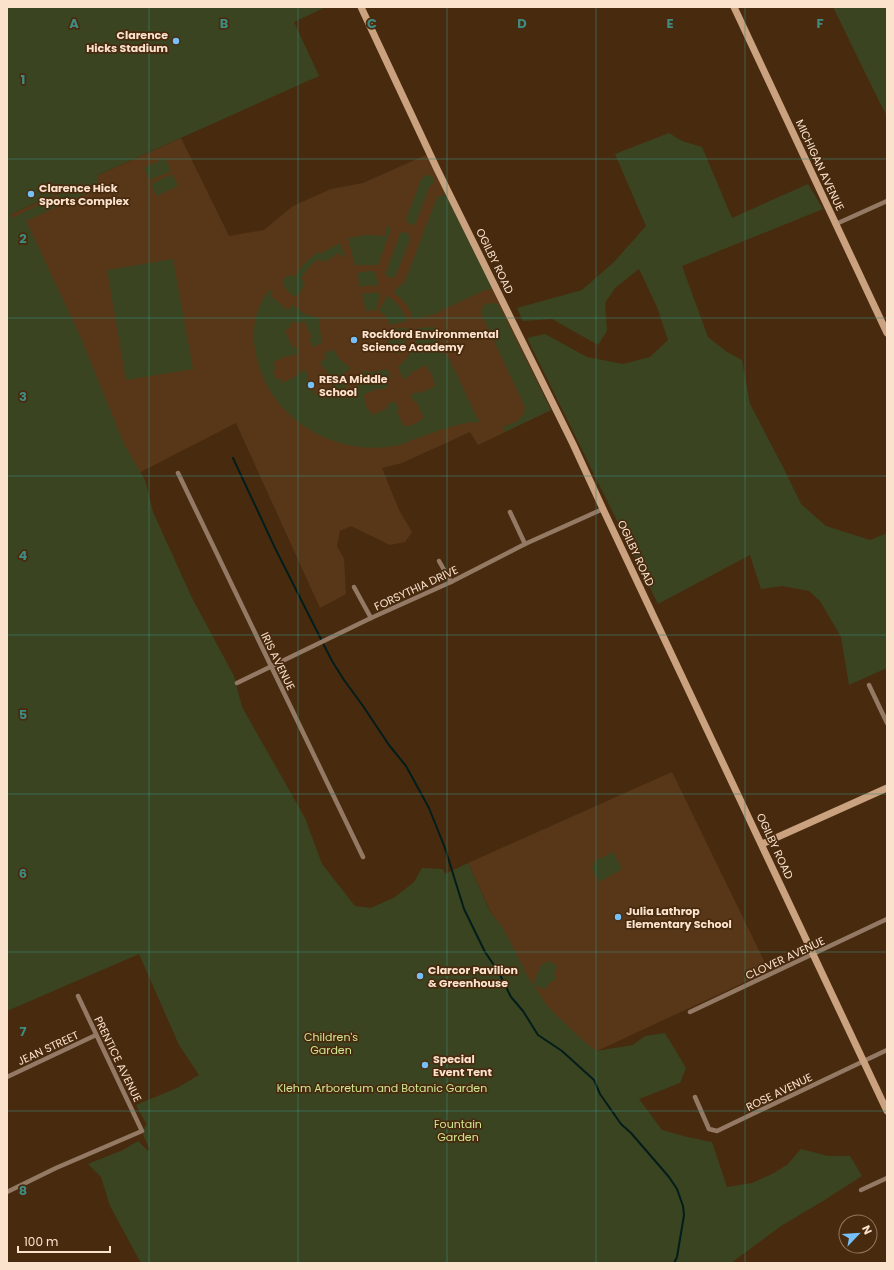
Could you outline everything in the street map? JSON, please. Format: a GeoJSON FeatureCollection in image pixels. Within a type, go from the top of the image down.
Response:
{"type":"FeatureCollection","features":[{"type":"Feature","properties":{"kind":"street","name":"OGILBY ROAD"},"geometry":{"type":"LineString","coordinates":[[361,7],[440,175],[573,444],[887,1111]]}},
{"type":"Feature","properties":{"kind":"street","name":"MICHIGAN AVENUE"},"geometry":{"type":"LineString","coordinates":[[734,7],[887,333]]}},
{"type":"Feature","properties":{"kind":"street"},"geometry":{"type":"LineString","coordinates":[[836,224],[887,201]]}},
{"type":"Feature","properties":{"kind":"street","name":"IRIS AVENUE"},"geometry":{"type":"LineString","coordinates":[[178,473],[363,857]]}},
{"type":"Feature","properties":{"kind":"street","name":"FORSYTHIA DRIVE"},"geometry":{"type":"LineString","coordinates":[[237,683],[371,618],[451,582],[525,544],[603,509]]}},
{"type":"Feature","properties":{"kind":"street"},"geometry":{"type":"LineString","coordinates":[[510,512],[525,544]]}},
{"type":"Feature","properties":{"kind":"street"},"geometry":{"type":"LineString","coordinates":[[439,561],[451,582]]}},
{"type":"Feature","properties":{"kind":"street"},"geometry":{"type":"LineString","coordinates":[[354,587],[371,618]]}},
{"type":"Feature","properties":{"kind":"street"},"geometry":{"type":"LineString","coordinates":[[869,685],[887,723]]}},
{"type":"Feature","properties":{"kind":"street"},"geometry":{"type":"LineString","coordinates":[[762,844],[887,788]]}},
{"type":"Feature","properties":{"kind":"street","name":"CLOVER AVENUE"},"geometry":{"type":"LineString","coordinates":[[690,1012],[887,920]]}},
{"type":"Feature","properties":{"kind":"street","name":"PRENTICE AVENUE"},"geometry":{"type":"LineString","coordinates":[[7,1192],[56,1168],[142,1131],[78,996]]}},
{"type":"Feature","properties":{"kind":"street","name":"JEAN STREET"},"geometry":{"type":"LineString","coordinates":[[7,1077],[96,1036]]}},
{"type":"Feature","properties":{"kind":"street","name":"ROSE AVENUE"},"geometry":{"type":"LineString","coordinates":[[695,1097],[710,1129],[717,1131],[887,1050]]}},
{"type":"Feature","properties":{"kind":"street"},"geometry":{"type":"LineString","coordinates":[[861,1190],[887,1178]]}},
{"type":"Feature","properties":{"kind":"shaded area","name":"RESA Middle School"},"geometry":{"type":"Polygon","coordinates":[[[181,138],[229,236],[264,230],[293,206],[331,189],[363,183],[428,154],[551,410],[478,445],[470,432],[402,463],[382,468],[399,510],[412,532],[405,542],[390,545],[351,526],[340,531],[337,546],[344,559],[346,594],[320,608],[236,423],[127,479],[65,349],[11,214],[181,138]]]}},
{"type":"Feature","properties":{"kind":"shaded area","name":"Julia Lathrop Elementary School"},"geometry":{"type":"Polygon","coordinates":[[[672,772],[769,971],[584,1057],[532,1000],[468,863],[672,772]]]}},
{"type":"Feature","properties":{"kind":"green space","name":"Klehm Arboretum and Botanic Garden"},"geometry":{"type":"Polygon","coordinates":[[[7,7],[326,7],[294,22],[319,76],[98,175],[98,188],[26,221],[81,338],[124,444],[145,480],[153,512],[192,598],[234,676],[242,707],[305,818],[322,864],[355,906],[371,908],[395,897],[414,882],[422,868],[443,869],[445,874],[468,863],[491,913],[503,928],[533,985],[541,965],[549,961],[557,966],[554,974],[556,979],[549,983],[546,989],[534,986],[548,1007],[578,1036],[596,1051],[633,1045],[645,1036],[665,1033],[686,1068],[680,1083],[639,1099],[662,1130],[712,1142],[727,1187],[752,1183],[772,1174],[787,1165],[801,1149],[828,1156],[850,1156],[862,1176],[781,1226],[731,1263],[141,1263],[110,1206],[101,1177],[88,1164],[123,1150],[138,1141],[148,1151],[150,1150],[143,1135],[145,1126],[147,1125],[136,1105],[177,1088],[199,1075],[179,1045],[139,954],[7,1011],[7,7]],[[85,181],[11,214],[13,218],[85,181]]]}},
{"type":"Feature","properties":{"kind":"green space"},"geometry":{"type":"Polygon","coordinates":[[[833,7],[887,7],[887,116],[880,103],[833,7]]]}},
{"type":"Feature","properties":{"kind":"green space"},"geometry":{"type":"Polygon","coordinates":[[[669,133],[682,141],[702,147],[732,218],[808,184],[823,209],[682,266],[708,337],[727,352],[742,360],[750,404],[801,504],[826,526],[870,540],[887,533],[887,668],[849,685],[841,637],[820,601],[809,591],[782,586],[761,589],[750,555],[658,604],[527,338],[545,334],[587,357],[623,364],[650,357],[668,340],[657,307],[639,269],[615,288],[605,303],[607,331],[598,345],[552,319],[523,321],[517,308],[582,290],[614,262],[646,226],[615,154],[669,133]]]}},
{"type":"Feature","properties":{"kind":"green space"},"geometry":{"type":"Polygon","coordinates":[[[165,158],[171,171],[150,180],[144,168],[165,158]]]}},
{"type":"Feature","properties":{"kind":"green space"},"geometry":{"type":"Polygon","coordinates":[[[172,174],[178,186],[157,196],[151,184],[172,174]]]}},
{"type":"Feature","properties":{"kind":"green space"},"geometry":{"type":"Polygon","coordinates":[[[426,175],[433,177],[433,183],[429,187],[416,222],[413,225],[409,224],[406,219],[421,179],[426,175]]]}},
{"type":"Feature","properties":{"kind":"green space"},"geometry":{"type":"Polygon","coordinates":[[[443,195],[447,197],[492,287],[489,291],[487,289],[445,308],[436,314],[413,319],[406,304],[394,293],[396,289],[405,281],[438,198],[437,197],[443,195]]]}},
{"type":"Feature","properties":{"kind":"green space"},"geometry":{"type":"Polygon","coordinates":[[[387,226],[391,228],[378,265],[355,266],[348,238],[366,235],[385,236],[387,226]]]}},
{"type":"Feature","properties":{"kind":"green space"},"geometry":{"type":"Polygon","coordinates":[[[402,232],[408,233],[410,239],[395,277],[390,278],[386,275],[386,272],[402,232]]]}},
{"type":"Feature","properties":{"kind":"green space"},"geometry":{"type":"Polygon","coordinates":[[[340,243],[345,256],[343,257],[339,253],[324,262],[319,259],[309,267],[301,278],[305,283],[299,294],[295,297],[286,289],[283,283],[285,278],[289,275],[294,277],[305,263],[318,252],[320,254],[340,243]]]}},
{"type":"Feature","properties":{"kind":"green space"},"geometry":{"type":"Polygon","coordinates":[[[173,259],[193,369],[126,380],[107,270],[173,259]]]}},
{"type":"Feature","properties":{"kind":"green space"},"geometry":{"type":"Polygon","coordinates":[[[369,271],[376,272],[376,278],[378,281],[377,286],[368,285],[360,287],[357,273],[369,271]]]}},
{"type":"Feature","properties":{"kind":"green space"},"geometry":{"type":"Polygon","coordinates":[[[271,289],[273,291],[270,295],[287,310],[293,305],[303,313],[320,319],[322,343],[313,347],[309,339],[312,337],[304,321],[297,324],[296,321],[290,324],[291,327],[285,330],[292,347],[295,346],[298,353],[273,362],[276,369],[273,371],[276,379],[280,378],[282,383],[299,375],[298,373],[305,370],[314,394],[319,393],[322,396],[330,392],[329,388],[334,385],[326,369],[324,370],[320,362],[326,359],[324,354],[333,349],[340,360],[350,367],[348,372],[346,371],[343,377],[345,378],[344,384],[347,385],[344,393],[347,397],[348,395],[350,396],[353,389],[355,390],[359,383],[361,384],[363,377],[361,376],[363,371],[373,372],[387,369],[391,377],[386,380],[388,387],[380,390],[379,388],[363,395],[368,411],[370,410],[372,415],[388,408],[387,405],[395,401],[399,409],[397,411],[404,427],[409,425],[411,426],[424,418],[416,401],[414,402],[411,395],[418,391],[419,394],[435,386],[431,372],[429,372],[426,365],[410,373],[411,375],[403,379],[398,367],[412,350],[416,339],[417,328],[434,327],[446,357],[449,358],[478,420],[480,419],[480,422],[465,423],[399,445],[377,448],[355,446],[334,441],[314,432],[297,421],[281,406],[269,389],[257,360],[254,343],[254,326],[258,309],[263,298],[271,289]]]}},
{"type":"Feature","properties":{"kind":"green space"},"geometry":{"type":"Polygon","coordinates":[[[380,293],[376,310],[366,311],[362,294],[380,293]]]}},
{"type":"Feature","properties":{"kind":"green space"},"geometry":{"type":"Polygon","coordinates":[[[387,296],[399,306],[407,321],[390,325],[387,317],[379,311],[387,296]]]}},
{"type":"Feature","properties":{"kind":"green space"},"geometry":{"type":"Polygon","coordinates":[[[488,303],[498,304],[551,410],[505,432],[503,427],[521,418],[525,407],[481,313],[483,306],[488,303]]]}},
{"type":"Feature","properties":{"kind":"green space"},"geometry":{"type":"Polygon","coordinates":[[[408,328],[406,342],[399,354],[387,343],[390,338],[391,329],[408,328]]]}},
{"type":"Feature","properties":{"kind":"green space"},"geometry":{"type":"Polygon","coordinates":[[[613,852],[622,869],[599,882],[592,869],[595,861],[613,852]]]}},
{"type":"Feature","properties":{"kind":"waterway"},"geometry":{"type":"LineString","coordinates":[[233,458],[275,548],[332,661],[389,745],[406,766],[429,808],[445,848],[464,909],[485,952],[498,971],[511,997],[523,1011],[538,1035],[562,1051],[594,1080],[600,1094],[621,1124],[631,1133],[669,1177],[677,1189],[683,1206],[684,1215],[677,1257],[674,1263]]}},
{"type":"Feature","properties":{"kind":"place","name":"Clarence Hicks Stadium"},"geometry":{"type":"Point","coordinates":[176,41]}},
{"type":"Feature","properties":{"kind":"place","name":"Clarence Hick Sports Complex"},"geometry":{"type":"Point","coordinates":[31,194]}},
{"type":"Feature","properties":{"kind":"place","name":"Rockford Environmental Science Academy"},"geometry":{"type":"Point","coordinates":[354,340]}},
{"type":"Feature","properties":{"kind":"place","name":"RESA Middle School"},"geometry":{"type":"Point","coordinates":[311,385]}},
{"type":"Feature","properties":{"kind":"place","name":"Julia Lathrop Elementary School"},"geometry":{"type":"Point","coordinates":[618,917]}},
{"type":"Feature","properties":{"kind":"place","name":"Clarcor Pavilion & Greenhouse"},"geometry":{"type":"Point","coordinates":[420,976]}},
{"type":"Feature","properties":{"kind":"place","name":"Special Event Tent"},"geometry":{"type":"Point","coordinates":[425,1065]}},
{"type":"Feature","properties":{"kind":"park label","name":"Children's Garden"},"geometry":{"type":"Point","coordinates":[331,1043]}},
{"type":"Feature","properties":{"kind":"park label","name":"Fountain Garden"},"geometry":{"type":"Point","coordinates":[458,1130]}}]}
